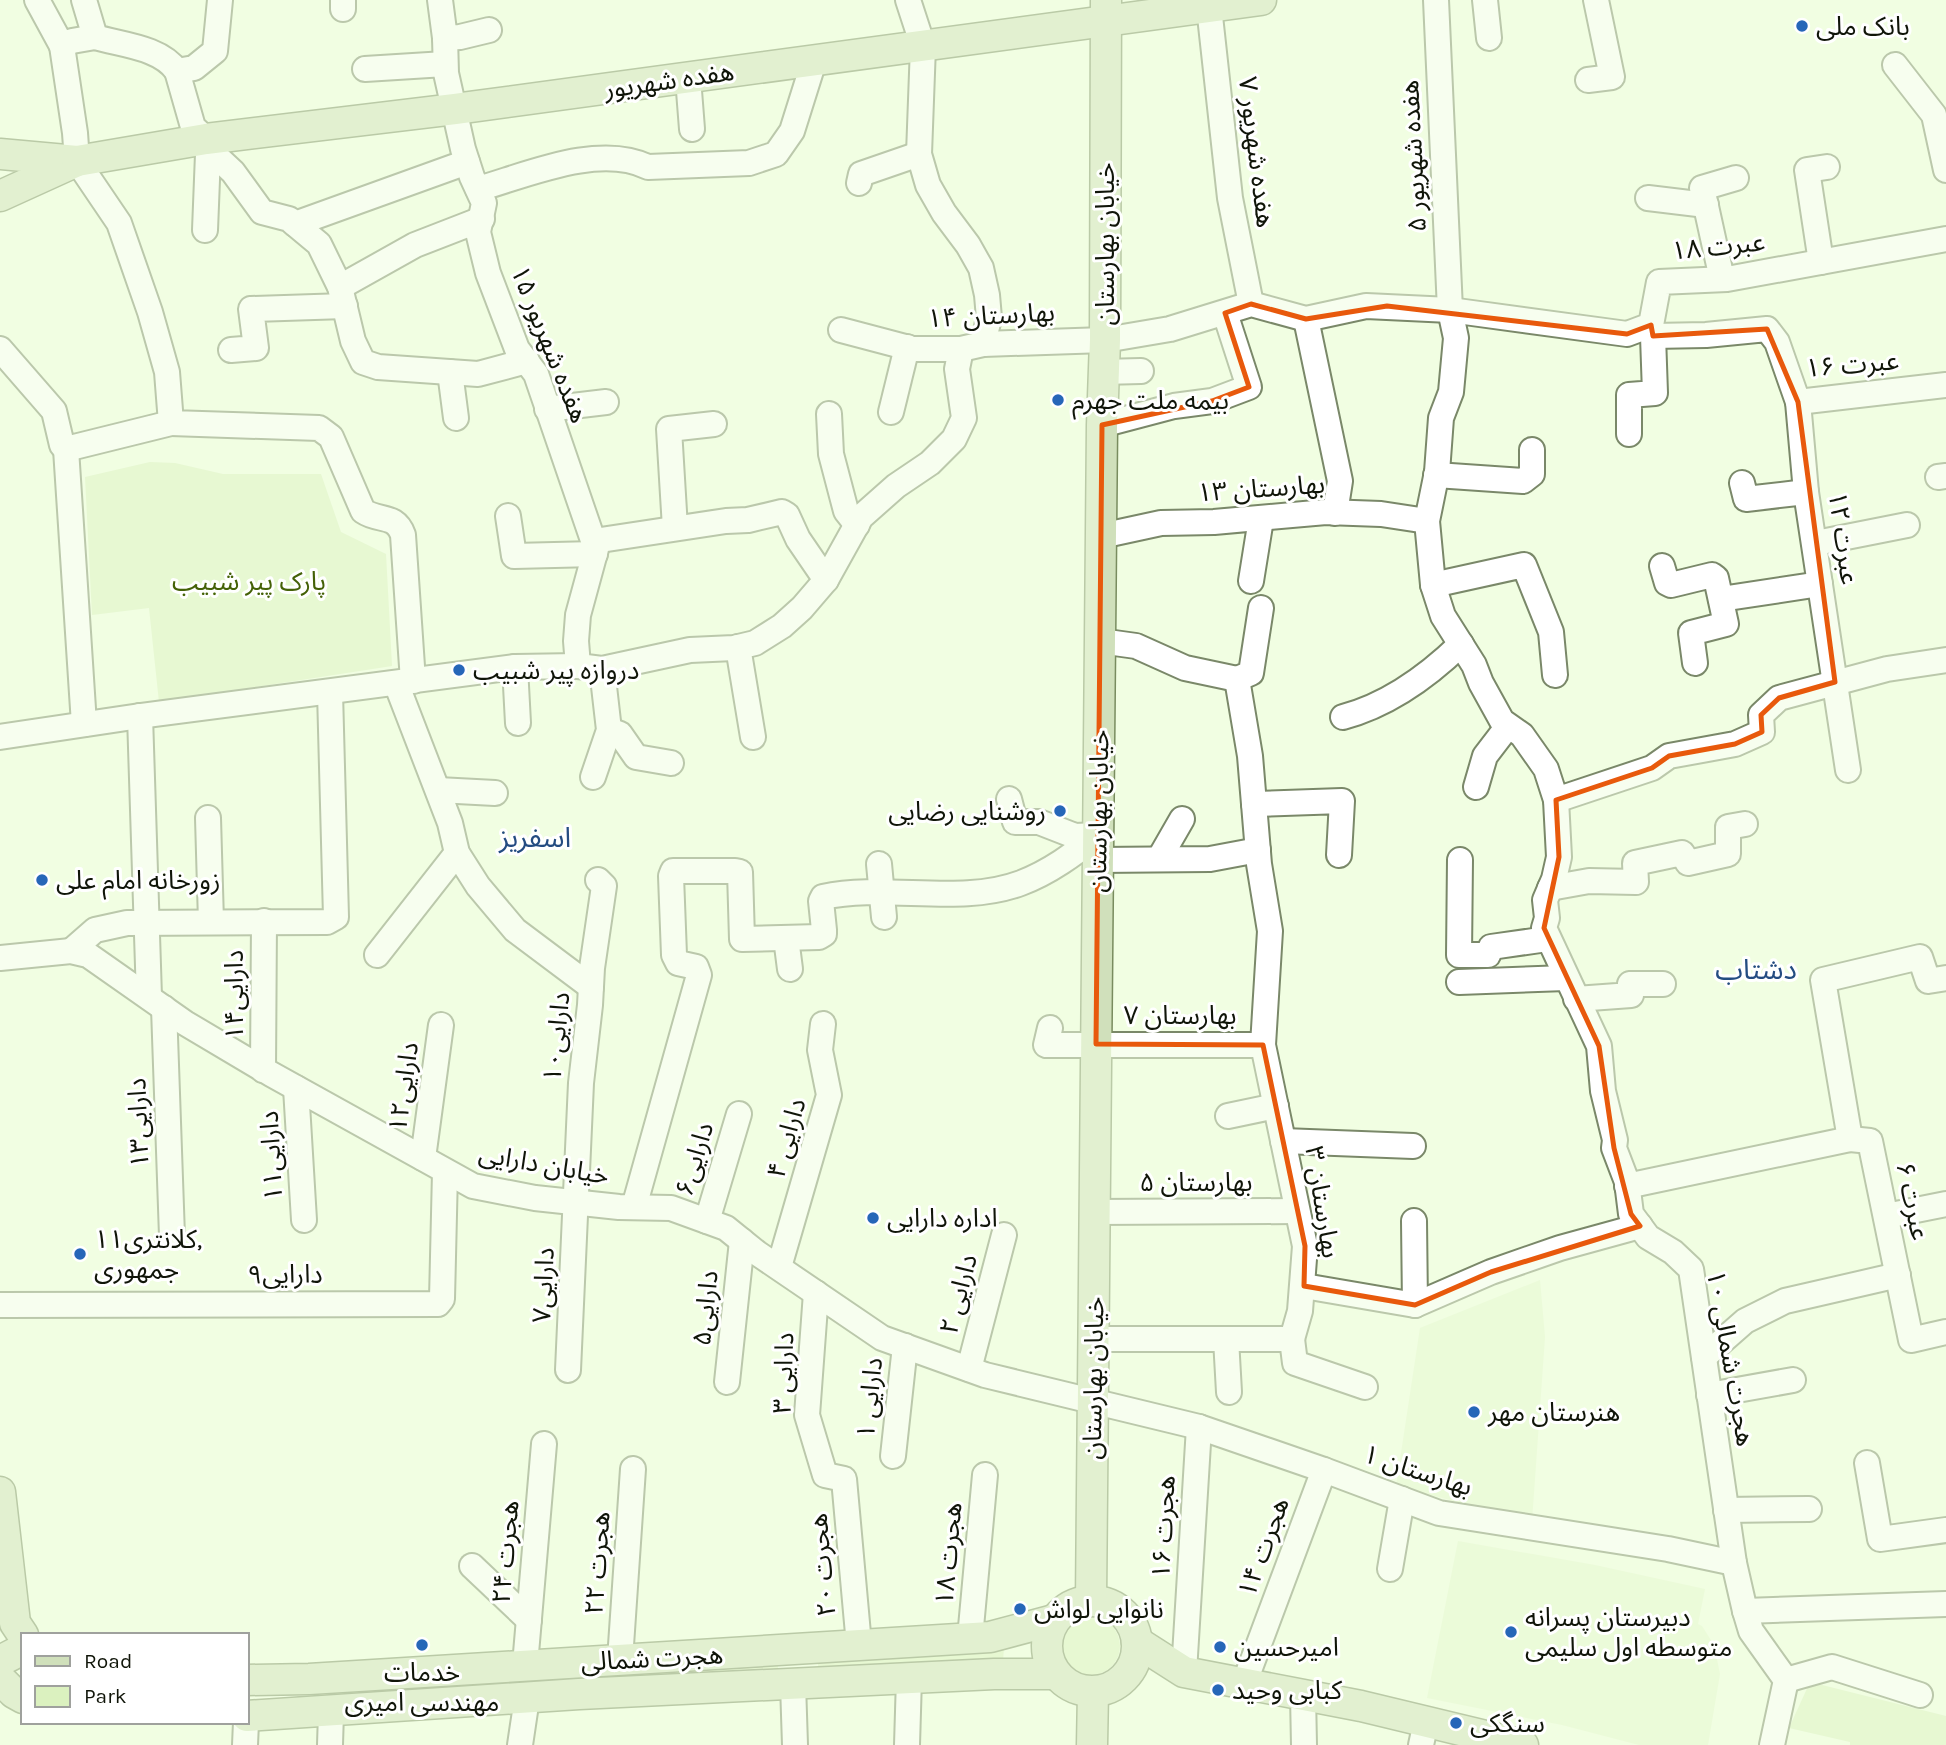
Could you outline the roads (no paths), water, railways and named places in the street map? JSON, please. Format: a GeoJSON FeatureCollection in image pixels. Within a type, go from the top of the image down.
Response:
{"type":"FeatureCollection","features":[{"type":"Feature","properties":{"kind":"main road"},"geometry":{"type":"LineString","coordinates":[[1051,29],[1079,0]]}},
{"type":"Feature","properties":{"kind":"main road","name":"هفده شهریور"},"geometry":{"type":"LineString","coordinates":[[0,154],[76,161],[206,139],[455,109],[1051,29],[1106,10],[1246,1]]}},
{"type":"Feature","properties":{"kind":"main road","name":"خیابان بهارستان"},"geometry":{"type":"LineString","coordinates":[[1091,1601],[1102,372],[1105,340],[1106,10]]}},
{"type":"Feature","properties":{"kind":"main road","name":"هفده شهریور"},"geometry":{"type":"LineString","coordinates":[[0,196],[76,161]]}},
{"type":"Feature","properties":{"kind":"main road"},"geometry":{"type":"LineString","coordinates":[[0,1493],[15,1623],[22,1633]]}},
{"type":"Feature","properties":{"kind":"main road"},"geometry":{"type":"LineString","coordinates":[[1125,1678],[1135,1662],[1137,1642],[1127,1617],[1117,1608],[1104,1602],[1077,1603],[1054,1620],[1046,1647],[1049,1661],[1055,1674],[1066,1684],[1079,1690],[1093,1692],[1104,1690],[1125,1678],[1184,1672],[1303,1695],[1424,1733],[1523,1745]]}},
{"type":"Feature","properties":{"kind":"main road","name":"هجرت شمالی"},"geometry":{"type":"LineString","coordinates":[[248,1680],[309,1679],[990,1637],[1054,1620]]}},
{"type":"Feature","properties":{"kind":"main road"},"geometry":{"type":"LineString","coordinates":[[1137,1642],[1184,1672]]}},
{"type":"Feature","properties":{"kind":"main road"},"geometry":{"type":"LineString","coordinates":[[0,1661],[21,1650]]}},
{"type":"Feature","properties":{"kind":"main road","name":"هجرت شمالی"},"geometry":{"type":"LineString","coordinates":[[248,1716],[793,1684],[1055,1674]]}},
{"type":"Feature","properties":{"kind":"main road"},"geometry":{"type":"LineString","coordinates":[[0,1678],[13,1693],[21,1697]]}},
{"type":"Feature","properties":{"kind":"main road"},"geometry":{"type":"LineString","coordinates":[[309,1679],[321,1712]]}},
{"type":"Feature","properties":{"kind":"main road"},"geometry":{"type":"LineString","coordinates":[[1092,1745],[1093,1692]]}},
{"type":"Feature","properties":{"kind":"street"},"geometry":{"type":"LineString","coordinates":[[37,0],[62,46],[75,133],[76,161],[119,223],[150,312],[167,372],[171,423]]}},
{"type":"Feature","properties":{"kind":"street"},"geometry":{"type":"LineString","coordinates":[[84,0],[94,37]]}},
{"type":"Feature","properties":{"kind":"street"},"geometry":{"type":"LineString","coordinates":[[177,71],[194,68],[215,51],[220,0]]}},
{"type":"Feature","properties":{"kind":"street","name":"هفده شهریور ۱۵"},"geometry":{"type":"LineString","coordinates":[[440,0],[446,64],[455,109],[467,162],[484,203],[478,232],[488,273],[517,349],[541,369],[547,409],[594,548]]}},
{"type":"Feature","properties":{"kind":"street"},"geometry":{"type":"LineString","coordinates":[[0,737],[515,667],[591,668],[690,650],[738,647],[755,643],[782,626],[826,580],[861,517],[896,486],[930,463],[954,439],[964,418],[957,369],[989,318],[981,268],[928,185],[919,154],[923,46],[908,0]]}},
{"type":"Feature","properties":{"kind":"street","name":"هفده شهریور ۵"},"geometry":{"type":"LineString","coordinates":[[1436,0],[1450,310],[1456,338],[1451,392],[1441,418],[1436,475],[1427,521],[1433,585],[1443,616],[1474,664],[1497,711],[1508,726],[1522,735],[1546,769],[1556,800]]}},
{"type":"Feature","properties":{"kind":"street"},"geometry":{"type":"LineString","coordinates":[[1485,0],[1489,37]]}},
{"type":"Feature","properties":{"kind":"street"},"geometry":{"type":"LineString","coordinates":[[1588,80],[1612,77],[1596,0]]}},
{"type":"Feature","properties":{"kind":"street","name":"هفده شهریور ۷"},"geometry":{"type":"LineString","coordinates":[[1200,5],[1230,198],[1251,304]]}},
{"type":"Feature","properties":{"kind":"street"},"geometry":{"type":"LineString","coordinates":[[445,38],[489,30]]}},
{"type":"Feature","properties":{"kind":"street"},"geometry":{"type":"LineString","coordinates":[[62,46],[72,40],[94,37],[148,51],[169,60],[177,71],[193,127],[233,172],[262,212],[289,219],[319,244],[343,296],[353,341],[363,362],[378,367],[478,374],[541,369]]}},
{"type":"Feature","properties":{"kind":"street"},"geometry":{"type":"LineString","coordinates":[[478,189],[598,157],[637,162],[648,167],[748,163],[776,154],[792,131],[814,61]]}},
{"type":"Feature","properties":{"kind":"street"},"geometry":{"type":"LineString","coordinates":[[365,69],[446,64]]}},
{"type":"Feature","properties":{"kind":"street"},"geometry":{"type":"LineString","coordinates":[[1895,65],[1940,113],[1946,170]]}},
{"type":"Feature","properties":{"kind":"street"},"geometry":{"type":"LineString","coordinates":[[688,78],[692,129]]}},
{"type":"Feature","properties":{"kind":"street"},"geometry":{"type":"LineString","coordinates":[[205,230],[208,154],[206,139]]}},
{"type":"Feature","properties":{"kind":"street"},"geometry":{"type":"LineString","coordinates":[[859,183],[861,174],[919,154]]}},
{"type":"Feature","properties":{"kind":"street"},"geometry":{"type":"LineString","coordinates":[[295,224],[467,162]]}},
{"type":"Feature","properties":{"kind":"street"},"geometry":{"type":"LineString","coordinates":[[1821,262],[1807,170],[1827,167]]}},
{"type":"Feature","properties":{"kind":"street"},"geometry":{"type":"LineString","coordinates":[[1722,279],[1702,188],[1736,177]]}},
{"type":"Feature","properties":{"kind":"street"},"geometry":{"type":"LineString","coordinates":[[1648,198],[1706,205]]}},
{"type":"Feature","properties":{"kind":"street"},"geometry":{"type":"LineString","coordinates":[[231,350],[256,348],[251,309],[343,296],[415,246],[482,219]]}},
{"type":"Feature","properties":{"kind":"street","name":"عبرت ۱۸"},"geometry":{"type":"LineString","coordinates":[[1652,331],[1659,282],[1722,279],[1946,239]]}},
{"type":"Feature","properties":{"kind":"street"},"geometry":{"type":"LineString","coordinates":[[1251,304],[1306,319],[1366,306],[1450,310],[1627,334],[1652,331],[1655,393],[1629,395],[1629,434]]}},
{"type":"Feature","properties":{"kind":"street","name":"بهارستان ۱۴"},"geometry":{"type":"LineString","coordinates":[[841,330],[913,349],[1105,340],[1170,329],[1251,304]]}},
{"type":"Feature","properties":{"kind":"street"},"geometry":{"type":"LineString","coordinates":[[1102,425],[1174,406],[1213,401],[1249,387],[1225,313]]}},
{"type":"Feature","properties":{"kind":"street"},"geometry":{"type":"LineString","coordinates":[[1306,319],[1339,481],[1335,513]]}},
{"type":"Feature","properties":{"kind":"street","name":"عبرت ۱۶"},"geometry":{"type":"LineString","coordinates":[[1652,331],[1706,335],[1767,329],[1777,342],[1798,402],[1946,385]]}},
{"type":"Feature","properties":{"kind":"street"},"geometry":{"type":"LineString","coordinates":[[891,412],[907,347]]}},
{"type":"Feature","properties":{"kind":"street"},"geometry":{"type":"LineString","coordinates":[[0,349],[54,411],[62,445],[66,449],[84,724]]}},
{"type":"Feature","properties":{"kind":"street"},"geometry":{"type":"LineString","coordinates":[[1102,372],[1141,371]]}},
{"type":"Feature","properties":{"kind":"street"},"geometry":{"type":"LineString","coordinates":[[450,372],[456,418]]}},
{"type":"Feature","properties":{"kind":"street"},"geometry":{"type":"LineString","coordinates":[[547,409],[606,402]]}},
{"type":"Feature","properties":{"kind":"street","name":"عبرت ۱۲"},"geometry":{"type":"LineString","coordinates":[[1798,402],[1807,492],[1848,770]]}},
{"type":"Feature","properties":{"kind":"street"},"geometry":{"type":"LineString","coordinates":[[829,414],[831,454],[843,490],[846,510],[857,526]]}},
{"type":"Feature","properties":{"kind":"street"},"geometry":{"type":"LineString","coordinates":[[66,449],[171,423],[319,428],[331,437],[363,511],[394,521],[403,536],[405,682],[457,853],[478,886],[515,930],[591,988]]}},
{"type":"Feature","properties":{"kind":"street"},"geometry":{"type":"LineString","coordinates":[[676,528],[669,429],[714,424]]}},
{"type":"Feature","properties":{"kind":"street"},"geometry":{"type":"LineString","coordinates":[[1436,475],[1522,481],[1532,474],[1532,450]]}},
{"type":"Feature","properties":{"kind":"street"},"geometry":{"type":"LineString","coordinates":[[1742,483],[1746,499],[1807,492]]}},
{"type":"Feature","properties":{"kind":"street"},"geometry":{"type":"LineString","coordinates":[[508,516],[514,556],[594,548],[676,528],[785,513],[798,539],[826,580]]}},
{"type":"Feature","properties":{"kind":"street","name":"بهارستان ۱۳"},"geometry":{"type":"LineString","coordinates":[[1101,536],[1161,523],[1335,513],[1381,514],[1427,521]]}},
{"type":"Feature","properties":{"kind":"street"},"geometry":{"type":"LineString","coordinates":[[1251,581],[1261,519]]}},
{"type":"Feature","properties":{"kind":"street"},"geometry":{"type":"LineString","coordinates":[[1816,543],[1907,525]]}},
{"type":"Feature","properties":{"kind":"street"},"geometry":{"type":"LineString","coordinates":[[593,777],[609,730],[591,668],[576,641],[578,615],[594,548]]}},
{"type":"Feature","properties":{"kind":"street"},"geometry":{"type":"LineString","coordinates":[[1433,585],[1524,565],[1551,632],[1555,675]]}},
{"type":"Feature","properties":{"kind":"street"},"geometry":{"type":"LineString","coordinates":[[1662,566],[1667,583],[1671,585],[1714,576],[1726,624],[1691,633],[1696,663]]}},
{"type":"Feature","properties":{"kind":"street"},"geometry":{"type":"LineString","coordinates":[[1721,599],[1820,584]]}},
{"type":"Feature","properties":{"kind":"street"},"geometry":{"type":"LineString","coordinates":[[1100,641],[1136,646],[1185,668],[1237,680],[1251,673],[1261,608]]}},
{"type":"Feature","properties":{"kind":"street"},"geometry":{"type":"LineString","coordinates":[[1343,717],[1366,711],[1398,693],[1436,668],[1461,644]]}},
{"type":"Feature","properties":{"kind":"street"},"geometry":{"type":"LineString","coordinates":[[738,647],[753,737]]}},
{"type":"Feature","properties":{"kind":"street"},"geometry":{"type":"LineString","coordinates":[[1304,1286],[1415,1305],[1559,1248],[1640,1226],[1631,1214],[1628,1186],[1614,1148],[1615,1140],[1603,1091],[1599,1046],[1544,929],[1547,918],[1545,900],[1559,857],[1556,800],[1652,768],[1669,756],[1735,744],[1762,732],[1761,715],[1779,698],[1887,668],[1946,660]]}},
{"type":"Feature","properties":{"kind":"street"},"geometry":{"type":"LineString","coordinates":[[515,667],[518,723]]}},
{"type":"Feature","properties":{"kind":"street","name":"بهارستان ۳"},"geometry":{"type":"LineString","coordinates":[[1237,680],[1250,755],[1258,850],[1270,931],[1264,1045],[1305,1246],[1304,1286],[1292,1339]]}},
{"type":"Feature","properties":{"kind":"street"},"geometry":{"type":"LineString","coordinates":[[71,951],[96,930],[127,923],[327,922],[336,917],[330,692]]}},
{"type":"Feature","properties":{"kind":"street","name":"دارایی۱۳"},"geometry":{"type":"LineString","coordinates":[[140,716],[146,923],[156,1003],[172,1237]]}},
{"type":"Feature","properties":{"kind":"street"},"geometry":{"type":"LineString","coordinates":[[1476,787],[1485,756],[1508,726]]}},
{"type":"Feature","properties":{"kind":"street"},"geometry":{"type":"LineString","coordinates":[[609,730],[620,734],[636,757],[671,763]]}},
{"type":"Feature","properties":{"kind":"street"},"geometry":{"type":"LineString","coordinates":[[438,790],[495,793]]}},
{"type":"Feature","properties":{"kind":"street"},"geometry":{"type":"LineString","coordinates":[[1009,799],[1014,822],[1039,822],[1098,848],[1160,859],[1210,859],[1258,850]]}},
{"type":"Feature","properties":{"kind":"street"},"geometry":{"type":"LineString","coordinates":[[1254,804],[1342,801],[1339,855]]}},
{"type":"Feature","properties":{"kind":"street"},"geometry":{"type":"LineString","coordinates":[[208,818],[211,922]]}},
{"type":"Feature","properties":{"kind":"street"},"geometry":{"type":"LineString","coordinates":[[1160,859],[1182,819]]}},
{"type":"Feature","properties":{"kind":"street"},"geometry":{"type":"LineString","coordinates":[[1550,888],[1589,881],[1636,882],[1635,863],[1682,853],[1688,863],[1728,853],[1728,827],[1745,824]]}},
{"type":"Feature","properties":{"kind":"street"},"geometry":{"type":"LineString","coordinates":[[634,1207],[699,975],[696,967],[678,963],[674,955],[673,871],[740,872],[742,939],[819,937],[824,934],[821,901],[823,897],[883,905],[970,893],[1019,884],[1098,848]]}},
{"type":"Feature","properties":{"kind":"street"},"geometry":{"type":"LineString","coordinates":[[377,956],[457,853]]}},
{"type":"Feature","properties":{"kind":"street"},"geometry":{"type":"LineString","coordinates":[[1460,860],[1459,956],[1488,955],[1490,947],[1547,939]]}},
{"type":"Feature","properties":{"kind":"street"},"geometry":{"type":"LineString","coordinates":[[878,864],[883,905]]}},
{"type":"Feature","properties":{"kind":"street","name":"دارایی۱۰"},"geometry":{"type":"LineString","coordinates":[[577,1202],[581,1083],[604,886],[598,880]]}},
{"type":"Feature","properties":{"kind":"street","name":"دارایی۱۴"},"geometry":{"type":"LineString","coordinates":[[263,1070],[264,921]]}},
{"type":"Feature","properties":{"kind":"street"},"geometry":{"type":"LineString","coordinates":[[786,938],[790,969]]}},
{"type":"Feature","properties":{"kind":"street","name":"خیابان دارایی"},"geometry":{"type":"LineString","coordinates":[[0,958],[71,951],[88,955],[185,1023],[263,1070],[473,1186],[535,1198],[671,1208],[726,1228],[882,1338],[969,1369],[1040,1390],[1093,1401]]}},
{"type":"Feature","properties":{"kind":"street"},"geometry":{"type":"LineString","coordinates":[[1628,1186],[1850,1139],[1823,980],[1920,957],[1928,981],[1945,984]]}},
{"type":"Feature","properties":{"kind":"street"},"geometry":{"type":"LineString","coordinates":[[1459,982],[1571,988],[1631,995],[1630,984],[1663,984]]}},
{"type":"Feature","properties":{"kind":"street","name":"دارایی۱۲"},"geometry":{"type":"LineString","coordinates":[[423,1158],[441,1024]]}},
{"type":"Feature","properties":{"kind":"street","name":"دارایی ۴"},"geometry":{"type":"LineString","coordinates":[[779,1267],[830,1094],[820,1050],[822,1024]]}},
{"type":"Feature","properties":{"kind":"street","name":"بهارستان ۷"},"geometry":{"type":"LineString","coordinates":[[1047,1046],[1264,1045]]}},
{"type":"Feature","properties":{"kind":"street","name":"دارایی۱۱"},"geometry":{"type":"LineString","coordinates":[[296,1088],[304,1220]]}},
{"type":"Feature","properties":{"kind":"street"},"geometry":{"type":"LineString","coordinates":[[1228,1116],[1276,1106]]}},
{"type":"Feature","properties":{"kind":"street","name":"دارایی۶"},"geometry":{"type":"LineString","coordinates":[[706,1221],[739,1114]]}},
{"type":"Feature","properties":{"kind":"street","name":"عبرت ۶"},"geometry":{"type":"LineString","coordinates":[[1850,1139],[1870,1141],[1911,1340],[1946,1332]]}},
{"type":"Feature","properties":{"kind":"street"},"geometry":{"type":"LineString","coordinates":[[1283,1141],[1413,1146]]}},
{"type":"Feature","properties":{"kind":"street","name":"دارایی۹"},"geometry":{"type":"LineString","coordinates":[[0,1305],[438,1304],[442,1299],[445,1172]]}},
{"type":"Feature","properties":{"kind":"street","name":"دارایی۷"},"geometry":{"type":"LineString","coordinates":[[568,1370],[577,1202]]}},
{"type":"Feature","properties":{"kind":"street"},"geometry":{"type":"LineString","coordinates":[[1886,1216],[1946,1204]]}},
{"type":"Feature","properties":{"kind":"street","name":"بهارستان ۵"},"geometry":{"type":"LineString","coordinates":[[1094,1212],[1297,1210]]}},
{"type":"Feature","properties":{"kind":"street"},"geometry":{"type":"LineString","coordinates":[[1414,1221],[1415,1305]]}},
{"type":"Feature","properties":{"kind":"street","name":"هجرت شمالی ۱۰"},"geometry":{"type":"LineString","coordinates":[[1640,1226],[1648,1237],[1673,1252],[1691,1269],[1734,1563],[1745,1611],[1751,1631],[1786,1680]]}},
{"type":"Feature","properties":{"kind":"street","name":"دارایی ۲"},"geometry":{"type":"LineString","coordinates":[[969,1369],[1004,1235]]}},
{"type":"Feature","properties":{"kind":"street","name":"دارایی۵"},"geometry":{"type":"LineString","coordinates":[[727,1382],[742,1241]]}},
{"type":"Feature","properties":{"kind":"street"},"geometry":{"type":"LineString","coordinates":[[1704,1357],[1745,1321],[1785,1301],[1898,1275]]}},
{"type":"Feature","properties":{"kind":"street","name":"دارایی ۳"},"geometry":{"type":"LineString","coordinates":[[816,1293],[807,1415],[825,1475],[844,1479]]}},
{"type":"Feature","properties":{"kind":"street"},"geometry":{"type":"LineString","coordinates":[[1093,1339],[1292,1339],[1295,1363],[1365,1387]]}},
{"type":"Feature","properties":{"kind":"street"},"geometry":{"type":"LineString","coordinates":[[1226,1339],[1229,1391]]}},
{"type":"Feature","properties":{"kind":"street","name":"دارایی ۱"},"geometry":{"type":"LineString","coordinates":[[893,1456],[905,1346]]}},
{"type":"Feature","properties":{"kind":"street"},"geometry":{"type":"LineString","coordinates":[[1709,1395],[1793,1380]]}},
{"type":"Feature","properties":{"kind":"street","name":"بهارستان ۱"},"geometry":{"type":"LineString","coordinates":[[1093,1401],[1199,1427],[1439,1513],[1668,1549],[1734,1563]]}},
{"type":"Feature","properties":{"kind":"street","name":"هجرت ۱۶"},"geometry":{"type":"LineString","coordinates":[[1184,1672],[1199,1427]]}},
{"type":"Feature","properties":{"kind":"street","name":"هجرت ۲۴"},"geometry":{"type":"LineString","coordinates":[[525,1665],[544,1444]]}},
{"type":"Feature","properties":{"kind":"street"},"geometry":{"type":"LineString","coordinates":[[1867,1463],[1881,1539],[1946,1530]]}},
{"type":"Feature","properties":{"kind":"street","name":"هجرت ۲۲"},"geometry":{"type":"LineString","coordinates":[[620,1660],[633,1469]]}},
{"type":"Feature","properties":{"kind":"street","name":"هجرت ۱۴"},"geometry":{"type":"LineString","coordinates":[[1244,1684],[1324,1470]]}},
{"type":"Feature","properties":{"kind":"street","name":"هجرت ۱۸"},"geometry":{"type":"LineString","coordinates":[[970,1638],[985,1475]]}},
{"type":"Feature","properties":{"kind":"street","name":"هجرت ۲۰"},"geometry":{"type":"LineString","coordinates":[[844,1479],[859,1645]]}},
{"type":"Feature","properties":{"kind":"street"},"geometry":{"type":"LineString","coordinates":[[1390,1569],[1402,1499]]}},
{"type":"Feature","properties":{"kind":"street"},"geometry":{"type":"LineString","coordinates":[[1727,1510],[1809,1509]]}},
{"type":"Feature","properties":{"kind":"street"},"geometry":{"type":"LineString","coordinates":[[472,1566],[529,1620]]}},
{"type":"Feature","properties":{"kind":"street"},"geometry":{"type":"LineString","coordinates":[[1745,1611],[1946,1604]]}},
{"type":"Feature","properties":{"kind":"street"},"geometry":{"type":"LineString","coordinates":[[1772,1745],[1786,1680],[1832,1667],[1920,1695]]}},
{"type":"Feature","properties":{"kind":"street"},"geometry":{"type":"LineString","coordinates":[[907,1745],[909,1678]]}},
{"type":"Feature","properties":{"kind":"street"},"geometry":{"type":"LineString","coordinates":[[793,1684],[795,1745]]}},
{"type":"Feature","properties":{"kind":"street"},"geometry":{"type":"LineString","coordinates":[[1303,1695],[1304,1745]]}},
{"type":"Feature","properties":{"kind":"street"},"geometry":{"type":"LineString","coordinates":[[520,1745],[527,1698]]}},
{"type":"Feature","properties":{"kind":"street"},"geometry":{"type":"LineString","coordinates":[[321,1712],[330,1745]]}},
{"type":"Feature","properties":{"kind":"street"},"geometry":{"type":"LineString","coordinates":[[245,1745],[246,1724]]}},
{"type":"Feature","properties":{"kind":"place","name":"بانک ملی"},"geometry":{"type":"Point","coordinates":[1802,26]}},
{"type":"Feature","properties":{"kind":"place","name":"بیمه ملت جهرم"},"geometry":{"type":"Point","coordinates":[1058,400]}},
{"type":"Feature","properties":{"kind":"place","name":"دروازه پیر شبیب"},"geometry":{"type":"Point","coordinates":[459,670]}},
{"type":"Feature","properties":{"kind":"place","name":"روشنایی رضایی"},"geometry":{"type":"Point","coordinates":[1060,811]}},
{"type":"Feature","properties":{"kind":"place","name":"زورخانه امام علی"},"geometry":{"type":"Point","coordinates":[42,880]}},
{"type":"Feature","properties":{"kind":"place","name":"اداره دارایی"},"geometry":{"type":"Point","coordinates":[873,1218]}},
{"type":"Feature","properties":{"kind":"place","name":"کلانتری۱۱, جمهوری"},"geometry":{"type":"Point","coordinates":[80,1254]}},
{"type":"Feature","properties":{"kind":"place","name":"هنرستان مهر"},"geometry":{"type":"Point","coordinates":[1474,1412]}},
{"type":"Feature","properties":{"kind":"place","name":"نانوایی لواش"},"geometry":{"type":"Point","coordinates":[1020,1609]}},
{"type":"Feature","properties":{"kind":"place","name":"دبیرستان پسرانه متوسطه اول سلیمی"},"geometry":{"type":"Point","coordinates":[1511,1632]}},
{"type":"Feature","properties":{"kind":"place","name":"خدمات مهندسی امیری"},"geometry":{"type":"Point","coordinates":[422,1645]}},
{"type":"Feature","properties":{"kind":"place","name":"امیرحسین"},"geometry":{"type":"Point","coordinates":[1220,1647]}},
{"type":"Feature","properties":{"kind":"place","name":"کبابی وحید"},"geometry":{"type":"Point","coordinates":[1218,1690]}},
{"type":"Feature","properties":{"kind":"place","name":"سنگکی"},"geometry":{"type":"Point","coordinates":[1456,1723]}},
{"type":"Feature","properties":{"kind":"district","name":"اسفریز"},"geometry":{"type":"Point","coordinates":[535,837]}},
{"type":"Feature","properties":{"kind":"district","name":"دشتاب"},"geometry":{"type":"Point","coordinates":[1756,969]}},
{"type":"Feature","properties":{"kind":"park label","name":"پارک پیر شبیب"},"geometry":{"type":"Point","coordinates":[249,581]}}]}
